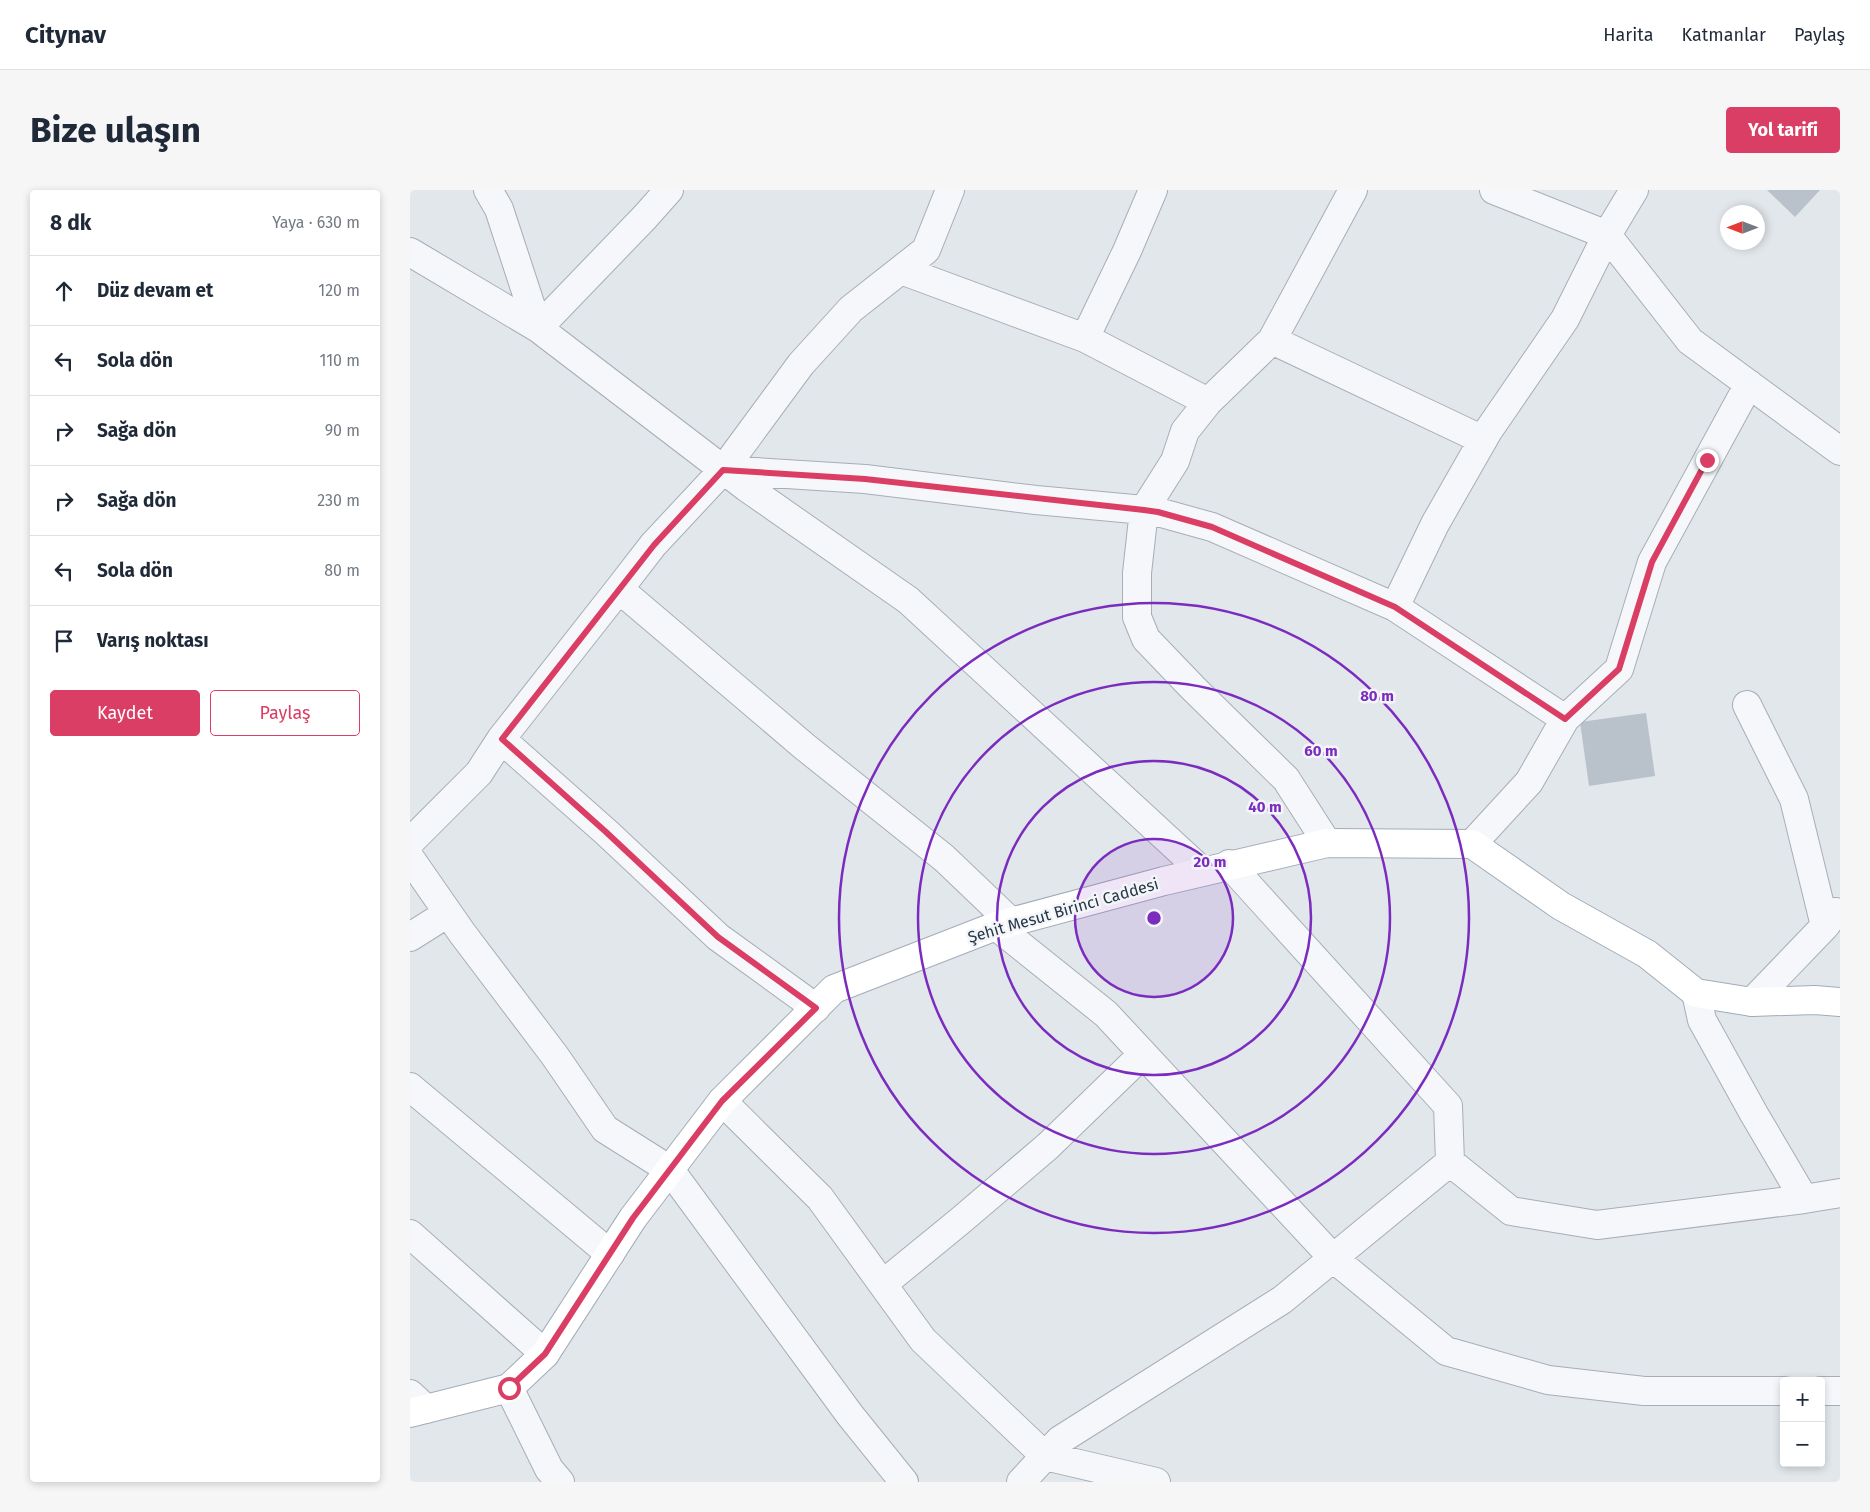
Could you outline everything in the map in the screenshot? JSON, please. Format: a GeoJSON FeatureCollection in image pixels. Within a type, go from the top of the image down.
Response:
{"type":"FeatureCollection","features":[{"type":"Feature","properties":{"kind":"main road","name":"Şehit Mesut Birinci Caddesi"},"geometry":{"type":"LineString","coordinates":[[415,1405],[509,1388],[545,1354],[633,1218],[722,1101],[834,989],[1003,924],[1229,864],[1327,843],[1472,844]]}},
{"type":"Feature","properties":{"kind":"main road"},"geometry":{"type":"LineString","coordinates":[[1472,844],[1561,906],[1647,954],[1696,993],[1752,1002],[1815,1000],[1840,1002]]}},
{"type":"Feature","properties":{"kind":"street"},"geometry":{"type":"LineString","coordinates":[[488,190],[499,210],[538,328]]}},
{"type":"Feature","properties":{"kind":"street"},"geometry":{"type":"LineString","coordinates":[[538,328],[669,190]]}},
{"type":"Feature","properties":{"kind":"street"},"geometry":{"type":"LineString","coordinates":[[410,842],[479,774],[502,739],[618,589],[654,545],[723,470],[801,364],[851,309],[926,250],[950,190]]}},
{"type":"Feature","properties":{"kind":"street"},"geometry":{"type":"LineString","coordinates":[[1085,338],[1127,251],[1153,190]]}},
{"type":"Feature","properties":{"kind":"street"},"geometry":{"type":"LineString","coordinates":[[1327,843],[1286,779],[1146,639],[1137,617],[1137,573],[1144,510],[1175,461],[1186,431],[1208,402],[1272,340],[1353,190]]}},
{"type":"Feature","properties":{"kind":"street"},"geometry":{"type":"LineString","coordinates":[[1494,190],[1607,235],[1690,341],[1840,451]]}},
{"type":"Feature","properties":{"kind":"street"},"geometry":{"type":"LineString","coordinates":[[1395,607],[1435,524],[1483,440],[1565,319],[1607,235],[1634,190]]}},
{"type":"Feature","properties":{"kind":"street"},"geometry":{"type":"LineString","coordinates":[[410,252],[538,328],[723,470],[908,600],[1202,871]]}},
{"type":"Feature","properties":{"kind":"street"},"geometry":{"type":"LineString","coordinates":[[901,270],[1085,338],[1208,402]]}},
{"type":"Feature","properties":{"kind":"street"},"geometry":{"type":"LineString","coordinates":[[1272,340],[1483,440]]}},
{"type":"Feature","properties":{"kind":"street"},"geometry":{"type":"LineString","coordinates":[[1472,844],[1529,782],[1565,719],[1619,669],[1652,562],[1749,384]]}},
{"type":"Feature","properties":{"kind":"street"},"geometry":{"type":"LineString","coordinates":[[723,470],[865,479],[1144,510],[1212,527],[1395,607],[1565,719]]}},
{"type":"Feature","properties":{"kind":"street"},"geometry":{"type":"LineString","coordinates":[[618,589],[806,747],[944,858],[1003,924],[1106,1014],[1333,1258],[1446,1351],[1548,1380],[1644,1391],[1780,1391]]}},
{"type":"Feature","properties":{"kind":"street"},"geometry":{"type":"LineString","coordinates":[[1747,705],[1794,800],[1832,917],[1752,1002]]}},
{"type":"Feature","properties":{"kind":"street"},"geometry":{"type":"LineString","coordinates":[[502,739],[606,832],[718,937],[816,1008]]}},
{"type":"Feature","properties":{"kind":"street"},"geometry":{"type":"LineString","coordinates":[[410,858],[555,1056],[605,1129],[670,1170],[850,1415],[904,1482]]}},
{"type":"Feature","properties":{"kind":"street"},"geometry":{"type":"LineString","coordinates":[[1229,864],[1448,1106],[1450,1162],[1511,1210],[1597,1225],[1840,1193]]}},
{"type":"Feature","properties":{"kind":"street"},"geometry":{"type":"LineString","coordinates":[[410,937],[448,912]]}},
{"type":"Feature","properties":{"kind":"street"},"geometry":{"type":"LineString","coordinates":[[1696,993],[1702,1020],[1804,1199]]}},
{"type":"Feature","properties":{"kind":"street"},"geometry":{"type":"LineString","coordinates":[[883,1284],[1048,1146],[1143,1054]]}},
{"type":"Feature","properties":{"kind":"street"},"geometry":{"type":"LineString","coordinates":[[410,1087],[610,1254]]}},
{"type":"Feature","properties":{"kind":"street"},"geometry":{"type":"LineString","coordinates":[[722,1101],[820,1198],[922,1340],[1045,1456],[1156,1482]]}},
{"type":"Feature","properties":{"kind":"street"},"geometry":{"type":"LineString","coordinates":[[1021,1482],[1060,1440],[1282,1300],[1450,1162]]}},
{"type":"Feature","properties":{"kind":"street"},"geometry":{"type":"LineString","coordinates":[[410,1234],[545,1354]]}},
{"type":"Feature","properties":{"kind":"street"},"geometry":{"type":"LineString","coordinates":[[509,1388],[549,1469],[560,1482]]}},
{"type":"Feature","properties":{"kind":"street"},"geometry":{"type":"LineString","coordinates":[[1825,1391],[1840,1391]]}},
{"type":"Feature","properties":{"kind":"building"},"geometry":{"type":"Polygon","coordinates":[[[1767,190],[1820,190],[1795,217],[1767,190]]]}},
{"type":"Feature","properties":{"kind":"building"},"geometry":{"type":"Polygon","coordinates":[[[1646,713],[1655,776],[1589,786],[1580,722],[1646,713]]]}},
{"type":"Feature","properties":{"kind":"route"},"geometry":{"type":"LineString","coordinates":[[509,1388],[545,1354],[633,1218],[722,1101],[816,1008],[718,937],[606,832],[502,739],[654,545],[723,470],[865,479],[1036,500],[1144,510],[1212,527],[1395,607],[1565,719],[1619,669],[1652,562],[1707,460]]}}]}
